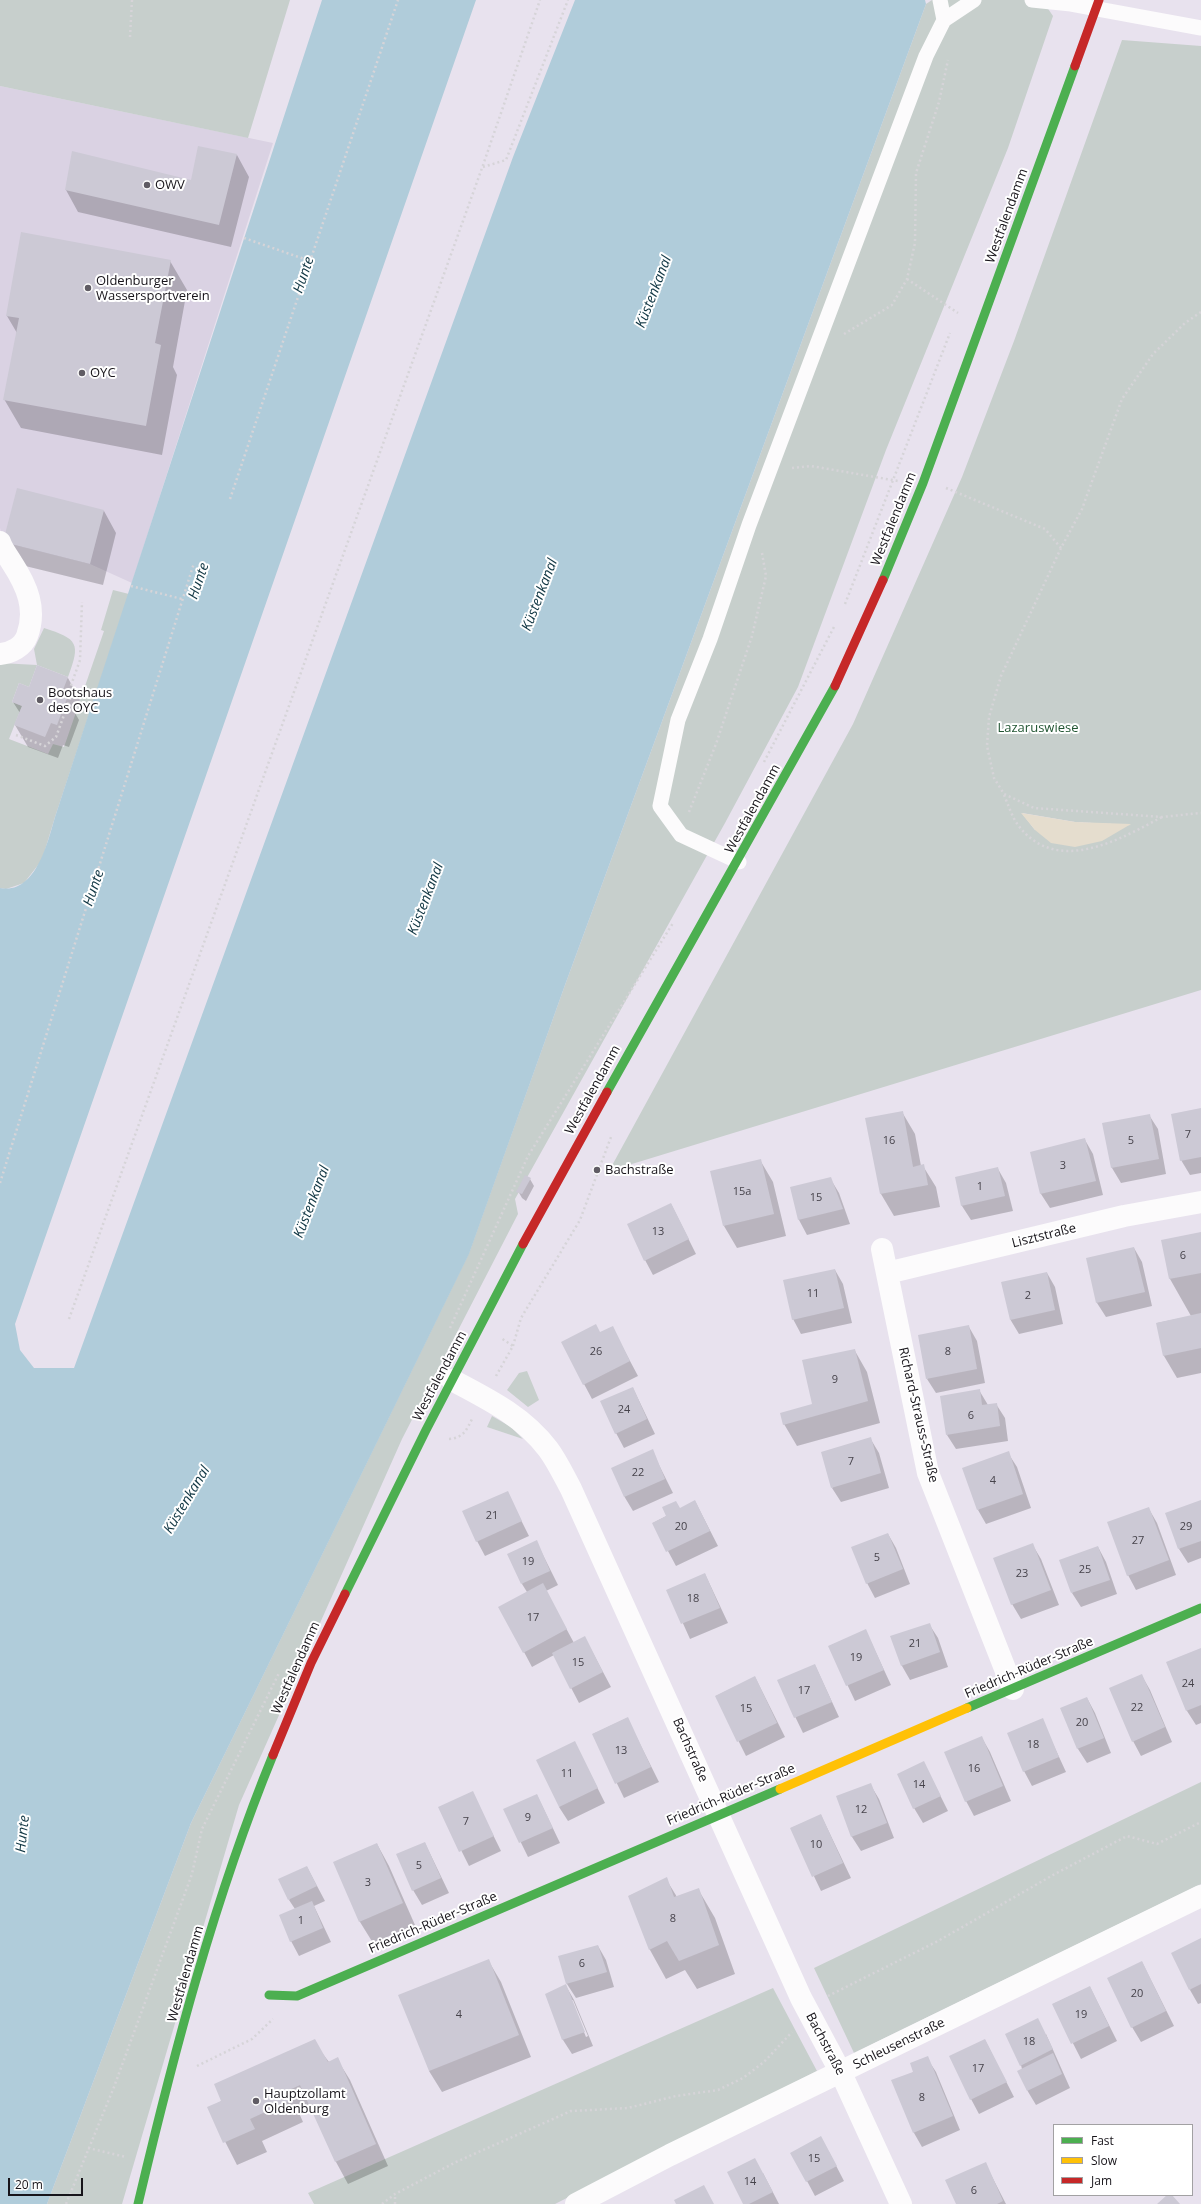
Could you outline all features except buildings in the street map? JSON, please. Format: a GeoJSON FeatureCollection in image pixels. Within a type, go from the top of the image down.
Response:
{"type":"FeatureCollection","features":[{"type":"Feature","properties":{"kind":"street","name":"Westfalendamm"},"geometry":{"type":"LineString","coordinates":[[138,2204],[172,2068],[216,1915],[260,1786],[311,1663],[452,1380],[594,1113],[739,862],[827,703],[871,609],[924,483],[1098,4]]}},
{"type":"Feature","properties":{"kind":"street"},"geometry":{"type":"LineString","coordinates":[[0,542],[26,585],[30,596],[31,613],[30,628],[21,645],[12,651],[0,654]]}},
{"type":"Feature","properties":{"kind":"street","name":"Lisztstraße"},"geometry":{"type":"LineString","coordinates":[[887,1273],[1124,1216],[1201,1202]]}},
{"type":"Feature","properties":{"kind":"street","name":"Richard-Strauss-Straße"},"geometry":{"type":"LineString","coordinates":[[882,1249],[928,1472],[1013,1689]]}},
{"type":"Feature","properties":{"kind":"street","name":"Bachstraße"},"geometry":{"type":"LineString","coordinates":[[452,1380],[509,1411],[530,1428],[548,1450],[571,1489],[801,1998],[841,2073],[900,2204]]}},
{"type":"Feature","properties":{"kind":"street","name":"Friedrich-Rüder-Straße"},"geometry":{"type":"LineString","coordinates":[[269,1995],[297,1996],[1201,1608]]}},
{"type":"Feature","properties":{"kind":"street","name":"Schleusenstraße"},"geometry":{"type":"LineString","coordinates":[[576,2204],[670,2155],[841,2073],[1201,1896]]}},
{"type":"Feature","properties":{"kind":"lane"},"geometry":{"type":"LineString","coordinates":[[940,0],[944,20]]}},
{"type":"Feature","properties":{"kind":"lane"},"geometry":{"type":"LineString","coordinates":[[739,862],[681,835],[660,806],[678,720],[710,639],[749,525],[819,343],[926,56],[944,20],[974,0]]}},
{"type":"Feature","properties":{"kind":"lane"},"geometry":{"type":"LineString","coordinates":[[1032,0],[1098,4],[1201,28]]}},
{"type":"Feature","properties":{"kind":"path"},"geometry":{"type":"LineString","coordinates":[[130,37],[132,0]]}},
{"type":"Feature","properties":{"kind":"path"},"geometry":{"type":"LineString","coordinates":[[230,499],[398,0]]}},
{"type":"Feature","properties":{"kind":"path"},"geometry":{"type":"LineString","coordinates":[[70,1319],[482,168],[540,0]]}},
{"type":"Feature","properties":{"kind":"path"},"geometry":{"type":"LineString","coordinates":[[482,168],[506,160],[568,0]]}},
{"type":"Feature","properties":{"kind":"path"},"geometry":{"type":"LineString","coordinates":[[819,343],[833,340],[892,304],[907,279],[915,243],[916,173],[939,102],[948,66],[949,40],[944,20]]}},
{"type":"Feature","properties":{"kind":"path"},"geometry":{"type":"LineString","coordinates":[[244,238],[310,261]]}},
{"type":"Feature","properties":{"kind":"path"},"geometry":{"type":"LineString","coordinates":[[907,279],[958,313]]}},
{"type":"Feature","properties":{"kind":"path"},"geometry":{"type":"LineString","coordinates":[[955,320],[961,305]]}},
{"type":"Feature","properties":{"kind":"path"},"geometry":{"type":"LineString","coordinates":[[1162,817],[1123,838],[1094,848],[1073,852],[1052,849],[1032,840],[1018,824],[1004,794],[994,778],[987,746],[989,717],[1001,676],[1061,548],[1082,509],[1122,399],[1153,354],[1185,324],[1201,312]]}},
{"type":"Feature","properties":{"kind":"path"},"geometry":{"type":"LineString","coordinates":[[842,611],[952,327]]}},
{"type":"Feature","properties":{"kind":"path"},"geometry":{"type":"LineString","coordinates":[[770,470],[811,466],[892,481],[924,483],[945,488],[1045,529],[1061,548]]}},
{"type":"Feature","properties":{"kind":"path"},"geometry":{"type":"LineString","coordinates":[[681,835],[733,693],[752,636],[766,576],[764,558],[749,525]]}},
{"type":"Feature","properties":{"kind":"path"},"geometry":{"type":"LineString","coordinates":[[0,1183],[194,563]]}},
{"type":"Feature","properties":{"kind":"path"},"geometry":{"type":"LineString","coordinates":[[131,586],[182,599]]}},
{"type":"Feature","properties":{"kind":"path"},"geometry":{"type":"LineString","coordinates":[[16,735],[45,746],[56,737],[71,696],[69,691],[80,660],[82,602]]}},
{"type":"Feature","properties":{"kind":"path"},"geometry":{"type":"LineString","coordinates":[[762,766],[838,618]]}},
{"type":"Feature","properties":{"kind":"path"},"geometry":{"type":"LineString","coordinates":[[1004,794],[1034,808],[1162,817],[1201,813]]}},
{"type":"Feature","properties":{"kind":"path"},"geometry":{"type":"LineString","coordinates":[[192,2068],[252,2039],[297,1996]]}},
{"type":"Feature","properties":{"kind":"path"},"geometry":{"type":"LineString","coordinates":[[395,2194],[395,2204]]}},
{"type":"Feature","properties":{"kind":"shaded area"},"geometry":{"type":"Polygon","coordinates":[[[0,86],[273,143],[132,583],[90,564],[3,542],[0,528],[0,86]]]}},
{"type":"Feature","properties":{"kind":"green space"},"geometry":{"type":"Polygon","coordinates":[[[0,0],[290,0],[248,138],[0,86],[0,0]]]}},
{"type":"Feature","properties":{"kind":"green space"},"geometry":{"type":"Polygon","coordinates":[[[932,0],[1042,0],[1053,16],[1008,148],[886,450],[798,687],[725,823],[515,1199],[518,1214],[402,1439],[239,1805],[122,2204],[47,2204],[191,1823],[469,1253],[565,985],[926,4],[932,0]]]}},
{"type":"Feature","properties":{"kind":"green space","name":"Lazaruswiese"},"geometry":{"type":"Polygon","coordinates":[[[1122,40],[1201,46],[1201,990],[609,1171],[853,724],[962,477],[1014,341],[1122,40]],[[1022,813],[1035,830],[1131,825],[1075,822],[1022,813]]]}},
{"type":"Feature","properties":{"kind":"green space"},"geometry":{"type":"Polygon","coordinates":[[[113,590],[129,594],[42,860],[24,883],[6,889],[0,888],[0,663],[37,665],[29,687],[19,683],[12,702],[22,706],[9,739],[48,754],[53,744],[64,747],[104,631],[101,630],[113,590]]]}},
{"type":"Feature","properties":{"kind":"green space"},"geometry":{"type":"Polygon","coordinates":[[[44,628],[70,639],[74,644],[75,657],[68,677],[37,665],[34,649],[44,628]]]}},
{"type":"Feature","properties":{"kind":"green space"},"geometry":{"type":"Polygon","coordinates":[[[527,1371],[539,1400],[528,1407],[507,1390],[519,1373],[527,1371]]]}},
{"type":"Feature","properties":{"kind":"green space"},"geometry":{"type":"Polygon","coordinates":[[[492,1416],[511,1427],[523,1439],[487,1427],[492,1416]]]}},
{"type":"Feature","properties":{"kind":"green space"},"geometry":{"type":"Polygon","coordinates":[[[1201,1782],[1201,1884],[854,2053],[814,1968],[1201,1782]]]}},
{"type":"Feature","properties":{"kind":"green space"},"geometry":{"type":"Polygon","coordinates":[[[773,1988],[817,2071],[555,2204],[314,2204],[308,2193],[773,1988]]]}},
{"type":"Feature","properties":{"kind":"sand"},"geometry":{"type":"Polygon","coordinates":[[[1021,813],[1075,822],[1131,824],[1102,841],[1075,847],[1051,843],[1035,830],[1021,813]]]}},
{"type":"Feature","properties":{"kind":"water"},"geometry":{"type":"Polygon","coordinates":[[[322,0],[476,0],[15,1324],[20,1350],[34,1368],[74,1368],[513,157],[575,0],[925,0],[926,4],[565,985],[469,1254],[191,1823],[47,2204],[0,2204],[0,888],[12,888],[23,883],[31,875],[44,852],[49,839],[322,0]]]}},
{"type":"Feature","properties":{"kind":"traffic: fast"},"geometry":{"type":"LineString","coordinates":[[883,580],[923,483],[1075,66]]}},
{"type":"Feature","properties":{"kind":"traffic: fast"},"geometry":{"type":"LineString","coordinates":[[607,1092],[835,686]]}},
{"type":"Feature","properties":{"kind":"traffic: fast"},"geometry":{"type":"LineString","coordinates":[[345,1594],[426,1430],[523,1244]]}},
{"type":"Feature","properties":{"kind":"traffic: fast"},"geometry":{"type":"LineString","coordinates":[[967,1708],[1201,1608]]}},
{"type":"Feature","properties":{"kind":"traffic: fast"},"geometry":{"type":"LineString","coordinates":[[138,2204],[166,2090],[197,1976],[232,1865],[273,1755]]}},
{"type":"Feature","properties":{"kind":"traffic: fast"},"geometry":{"type":"LineString","coordinates":[[269,1995],[297,1996],[780,1789]]}},
{"type":"Feature","properties":{"kind":"traffic: slow"},"geometry":{"type":"LineString","coordinates":[[780,1789],[967,1708]]}},
{"type":"Feature","properties":{"kind":"traffic: jam"},"geometry":{"type":"LineString","coordinates":[[1075,66],[1099,0]]}},
{"type":"Feature","properties":{"kind":"traffic: jam"},"geometry":{"type":"LineString","coordinates":[[835,686],[883,580]]}},
{"type":"Feature","properties":{"kind":"traffic: jam"},"geometry":{"type":"LineString","coordinates":[[523,1244],[607,1092]]}},
{"type":"Feature","properties":{"kind":"traffic: jam"},"geometry":{"type":"LineString","coordinates":[[273,1755],[311,1663],[345,1594]]}},
{"type":"Feature","properties":{"kind":"place","name":"OWV"},"geometry":{"type":"Point","coordinates":[147,185]}},
{"type":"Feature","properties":{"kind":"place","name":"Oldenburger Wassersportverein"},"geometry":{"type":"Point","coordinates":[88,288]}},
{"type":"Feature","properties":{"kind":"place","name":"OYC"},"geometry":{"type":"Point","coordinates":[82,373]}},
{"type":"Feature","properties":{"kind":"place","name":"Bootshaus des OYC"},"geometry":{"type":"Point","coordinates":[40,700]}},
{"type":"Feature","properties":{"kind":"place","name":"Bachstraße"},"geometry":{"type":"Point","coordinates":[597,1170]}},
{"type":"Feature","properties":{"kind":"place","name":"Hauptzollamt Oldenburg"},"geometry":{"type":"Point","coordinates":[256,2101]}},
{"type":"Feature","properties":{"kind":"water label","name":"Hunte"},"geometry":{"type":"Point","coordinates":[304,275]}},
{"type":"Feature","properties":{"kind":"water label","name":"Küstenkanal"},"geometry":{"type":"Point","coordinates":[654,292]}},
{"type":"Feature","properties":{"kind":"water label","name":"Hunte"},"geometry":{"type":"Point","coordinates":[199,581]}},
{"type":"Feature","properties":{"kind":"water label","name":"Küstenkanal"},"geometry":{"type":"Point","coordinates":[540,595]}},
{"type":"Feature","properties":{"kind":"water label","name":"Hunte"},"geometry":{"type":"Point","coordinates":[94,888]}},
{"type":"Feature","properties":{"kind":"water label","name":"Küstenkanal"},"geometry":{"type":"Point","coordinates":[426,899]}},
{"type":"Feature","properties":{"kind":"water label","name":"Küstenkanal"},"geometry":{"type":"Point","coordinates":[312,1202]}},
{"type":"Feature","properties":{"kind":"water label","name":"Küstenkanal"},"geometry":{"type":"Point","coordinates":[187,1500]}},
{"type":"Feature","properties":{"kind":"water label","name":"Hunte"},"geometry":{"type":"Point","coordinates":[23,1834]}}]}
